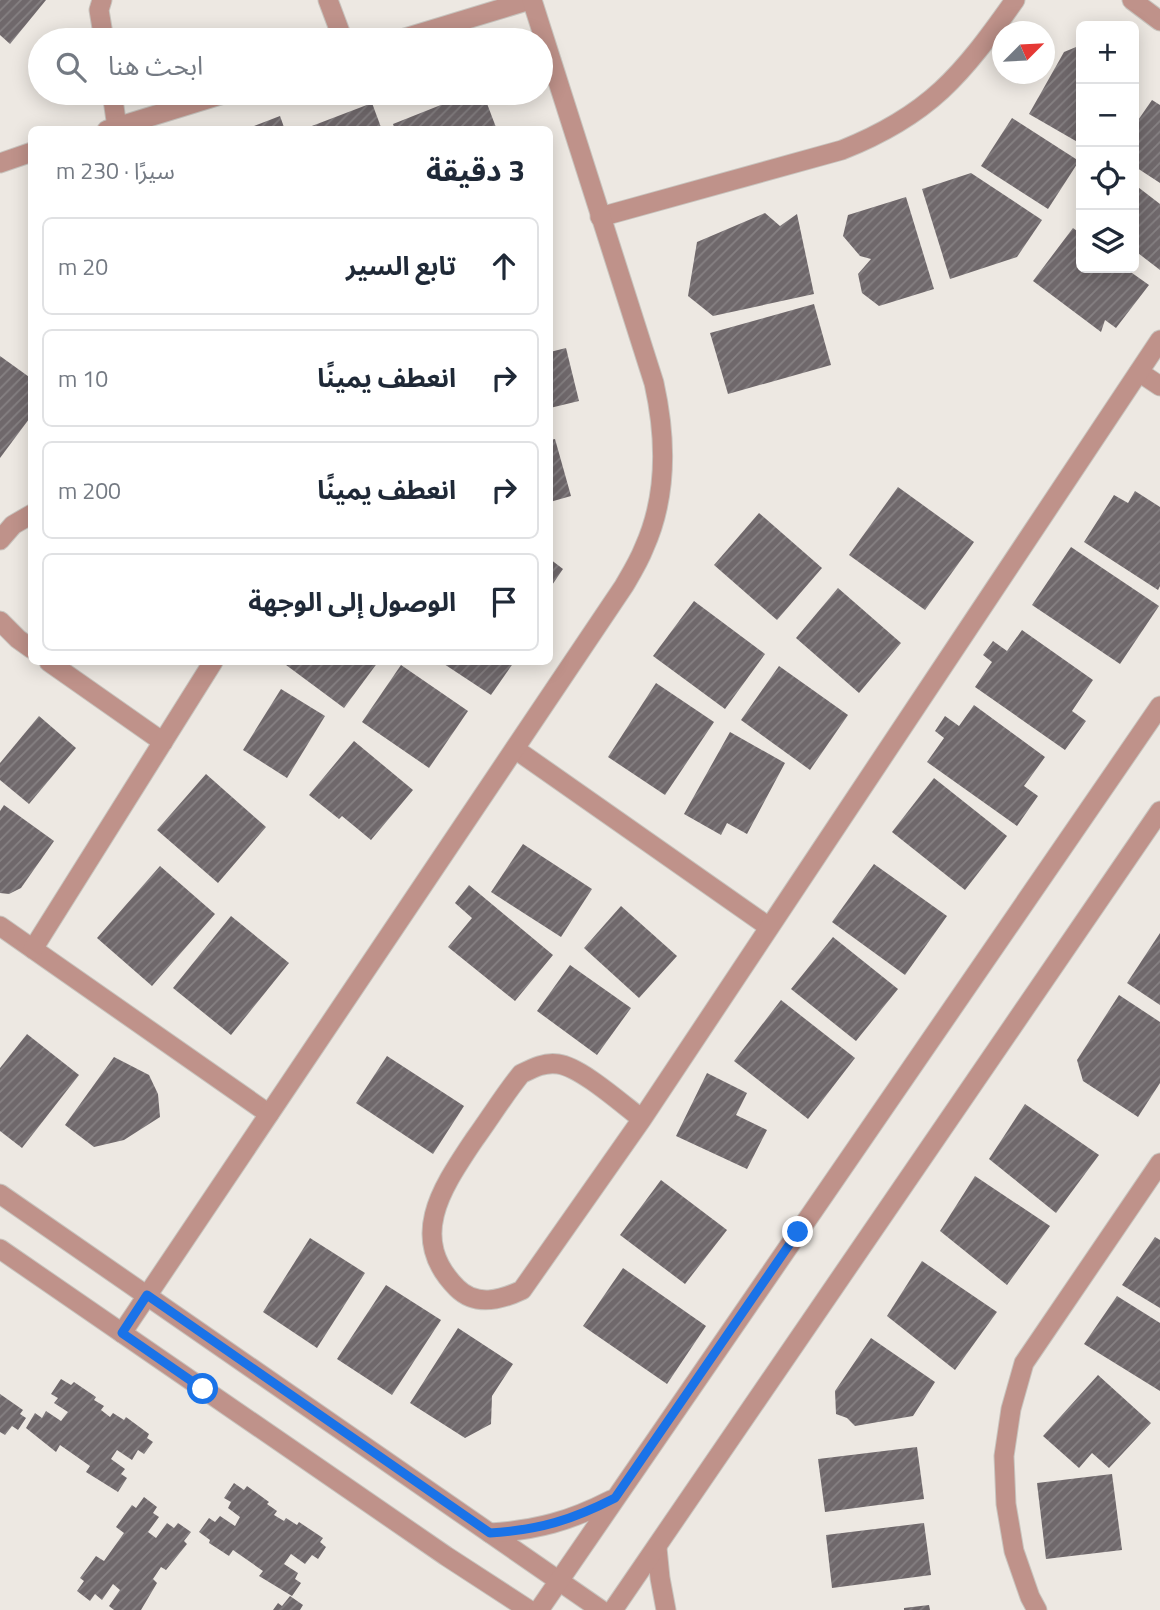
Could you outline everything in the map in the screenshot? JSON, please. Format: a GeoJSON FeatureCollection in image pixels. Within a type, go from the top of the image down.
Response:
{"type":"FeatureCollection","features":[{"type":"Feature","properties":{"kind":"street"},"geometry":{"type":"LineString","coordinates":[[102,0],[99,10],[102,28]]}},
{"type":"Feature","properties":{"kind":"street"},"geometry":{"type":"LineString","coordinates":[[328,0],[338,28]]}},
{"type":"Feature","properties":{"kind":"street"},"geometry":{"type":"LineString","coordinates":[[438,28],[531,0],[540,28]]}},
{"type":"Feature","properties":{"kind":"street"},"geometry":{"type":"LineString","coordinates":[[600,217],[842,150],[876,137],[936,97],[970,61],[1015,0]]}},
{"type":"Feature","properties":{"kind":"street"},"geometry":{"type":"LineString","coordinates":[[1132,0],[1160,21]]}},
{"type":"Feature","properties":{"kind":"street"},"geometry":{"type":"LineString","coordinates":[[122,1333],[624,586],[645,546],[658,503],[664,458],[661,413],[654,383],[553,69]]}},
{"type":"Feature","properties":{"kind":"street"},"geometry":{"type":"LineString","coordinates":[[112,105],[112,126]]}},
{"type":"Feature","properties":{"kind":"street"},"geometry":{"type":"LineString","coordinates":[[119,126],[188,105]]}},
{"type":"Feature","properties":{"kind":"street"},"geometry":{"type":"LineString","coordinates":[[0,163],[28,153]]}},
{"type":"Feature","properties":{"kind":"street"},"geometry":{"type":"LineString","coordinates":[[642,1118],[577,1071],[559,1064],[539,1065],[521,1074],[448,1179],[437,1200],[432,1224],[433,1248],[441,1271],[461,1292],[481,1300],[503,1299],[522,1290],[642,1118],[1160,340]]}},
{"type":"Feature","properties":{"kind":"street"},"geometry":{"type":"LineString","coordinates":[[1139,372],[1160,386]]}},
{"type":"Feature","properties":{"kind":"street"},"geometry":{"type":"LineString","coordinates":[[0,540],[13,525],[28,516]]}},
{"type":"Feature","properties":{"kind":"street"},"geometry":{"type":"LineString","coordinates":[[0,621],[28,646]]}},
{"type":"Feature","properties":{"kind":"street"},"geometry":{"type":"LineString","coordinates":[[54,665],[163,741]]}},
{"type":"Feature","properties":{"kind":"street"},"geometry":{"type":"LineString","coordinates":[[33,949],[212,665]]}},
{"type":"Feature","properties":{"kind":"street"},"geometry":{"type":"LineString","coordinates":[[539,1610],[1160,706]]}},
{"type":"Feature","properties":{"kind":"street"},"geometry":{"type":"LineString","coordinates":[[515,749],[769,927]]}},
{"type":"Feature","properties":{"kind":"street"},"geometry":{"type":"LineString","coordinates":[[612,1610],[1160,811]]}},
{"type":"Feature","properties":{"kind":"street"},"geometry":{"type":"LineString","coordinates":[[0,926],[269,1114]]}},
{"type":"Feature","properties":{"kind":"street"},"geometry":{"type":"LineString","coordinates":[[1037,1610],[1014,1551],[1006,1504],[1004,1456],[1011,1409],[1024,1363],[1160,1163]]}},
{"type":"Feature","properties":{"kind":"street"},"geometry":{"type":"LineString","coordinates":[[0,1194],[601,1610]]}},
{"type":"Feature","properties":{"kind":"street"},"geometry":{"type":"LineString","coordinates":[[0,1249],[446,1556],[529,1610]]}},
{"type":"Feature","properties":{"kind":"street"},"geometry":{"type":"LineString","coordinates":[[490,1533],[523,1531],[555,1524],[586,1513],[615,1498]]}},
{"type":"Feature","properties":{"kind":"street"},"geometry":{"type":"LineString","coordinates":[[657,1548],[666,1610]]}},
{"type":"Feature","properties":{"kind":"building"},"geometry":{"type":"Polygon","coordinates":[[[0,0],[46,0],[10,44],[0,35],[0,0]]]}},
{"type":"Feature","properties":{"kind":"building"},"geometry":{"type":"Polygon","coordinates":[[[1076,47],[1076,141],[1029,114],[1046,84],[1055,84],[1055,68],[1064,52],[1076,47]]]}},
{"type":"Feature","properties":{"kind":"building"},"geometry":{"type":"Polygon","coordinates":[[[1152,100],[1160,105],[1160,183],[1139,169],[1139,119],[1152,100]]]}},
{"type":"Feature","properties":{"kind":"building"},"geometry":{"type":"Polygon","coordinates":[[[373,105],[381,126],[312,126],[373,105]]]}},
{"type":"Feature","properties":{"kind":"building"},"geometry":{"type":"Polygon","coordinates":[[[441,105],[488,105],[495,126],[394,126],[441,105]]]}},
{"type":"Feature","properties":{"kind":"building"},"geometry":{"type":"Polygon","coordinates":[[[280,116],[284,126],[254,126],[280,116]]]}},
{"type":"Feature","properties":{"kind":"building"},"geometry":{"type":"Polygon","coordinates":[[[1012,118],[1076,159],[1076,166],[1048,209],[981,166],[1012,118]]]}},
{"type":"Feature","properties":{"kind":"building"},"geometry":{"type":"Polygon","coordinates":[[[971,173],[1042,220],[1017,257],[950,279],[922,189],[971,173]]]}},
{"type":"Feature","properties":{"kind":"building"},"geometry":{"type":"Polygon","coordinates":[[[1139,188],[1160,204],[1160,270],[1139,254],[1139,188]]]}},
{"type":"Feature","properties":{"kind":"building"},"geometry":{"type":"Polygon","coordinates":[[[906,197],[934,289],[879,306],[862,293],[858,274],[871,259],[860,256],[843,236],[848,215],[906,197]]]}},
{"type":"Feature","properties":{"kind":"building"},"geometry":{"type":"Polygon","coordinates":[[[765,213],[780,226],[797,214],[814,294],[713,316],[688,296],[697,242],[765,213]]]}},
{"type":"Feature","properties":{"kind":"building"},"geometry":{"type":"Polygon","coordinates":[[[1073,228],[1076,230],[1076,273],[1132,273],[1149,285],[1116,328],[1105,320],[1101,332],[1033,281],[1073,228]]]}},
{"type":"Feature","properties":{"kind":"building"},"geometry":{"type":"Polygon","coordinates":[[[814,304],[831,365],[728,394],[710,333],[814,304]]]}},
{"type":"Feature","properties":{"kind":"building"},"geometry":{"type":"Polygon","coordinates":[[[566,348],[579,401],[553,407],[553,351],[566,348]]]}},
{"type":"Feature","properties":{"kind":"building"},"geometry":{"type":"Polygon","coordinates":[[[0,356],[28,376],[28,420],[0,458],[0,356]]]}},
{"type":"Feature","properties":{"kind":"building"},"geometry":{"type":"Polygon","coordinates":[[[553,439],[571,496],[553,501],[553,439]]]}},
{"type":"Feature","properties":{"kind":"building"},"geometry":{"type":"Polygon","coordinates":[[[898,487],[974,542],[925,610],[849,555],[898,487]]]}},
{"type":"Feature","properties":{"kind":"building"},"geometry":{"type":"Polygon","coordinates":[[[1135,491],[1160,507],[1158,590],[1084,542],[1114,495],[1128,503],[1135,491]]]}},
{"type":"Feature","properties":{"kind":"building"},"geometry":{"type":"Polygon","coordinates":[[[759,513],[822,568],[777,620],[714,565],[759,513]]]}},
{"type":"Feature","properties":{"kind":"building"},"geometry":{"type":"Polygon","coordinates":[[[1071,547],[1159,606],[1120,664],[1032,605],[1071,547]]]}},
{"type":"Feature","properties":{"kind":"building"},"geometry":{"type":"Polygon","coordinates":[[[553,561],[563,569],[553,584],[553,561]]]}},
{"type":"Feature","properties":{"kind":"building"},"geometry":{"type":"Polygon","coordinates":[[[838,588],[901,643],[859,693],[796,638],[838,588]]]}},
{"type":"Feature","properties":{"kind":"building"},"geometry":{"type":"Polygon","coordinates":[[[694,601],[765,654],[725,709],[653,656],[694,601]]]}},
{"type":"Feature","properties":{"kind":"building"},"geometry":{"type":"Polygon","coordinates":[[[1022,630],[1093,680],[1072,711],[1086,721],[1065,750],[975,687],[992,662],[983,655],[993,641],[1007,651],[1022,630]]]}},
{"type":"Feature","properties":{"kind":"building"},"geometry":{"type":"Polygon","coordinates":[[[286,665],[376,665],[344,708],[286,665]]]}},
{"type":"Feature","properties":{"kind":"building"},"geometry":{"type":"Polygon","coordinates":[[[401,665],[468,711],[429,768],[362,722],[401,665]]]}},
{"type":"Feature","properties":{"kind":"building"},"geometry":{"type":"Polygon","coordinates":[[[446,665],[512,665],[491,695],[446,665]]]}},
{"type":"Feature","properties":{"kind":"building"},"geometry":{"type":"Polygon","coordinates":[[[779,666],[848,715],[810,770],[741,720],[779,666]]]}},
{"type":"Feature","properties":{"kind":"building"},"geometry":{"type":"Polygon","coordinates":[[[656,683],[714,722],[665,795],[608,757],[656,683]]]}},
{"type":"Feature","properties":{"kind":"building"},"geometry":{"type":"Polygon","coordinates":[[[281,689],[325,716],[287,778],[243,750],[281,689]]]}},
{"type":"Feature","properties":{"kind":"building"},"geometry":{"type":"Polygon","coordinates":[[[974,705],[1045,757],[1024,786],[1038,796],[1017,826],[927,762],[944,738],[935,731],[945,716],[959,726],[974,705]]]}},
{"type":"Feature","properties":{"kind":"building"},"geometry":{"type":"Polygon","coordinates":[[[39,716],[76,748],[29,804],[0,780],[0,763],[39,716]]]}},
{"type":"Feature","properties":{"kind":"building"},"geometry":{"type":"Polygon","coordinates":[[[730,732],[785,763],[747,834],[727,823],[721,835],[684,814],[730,732]]]}},
{"type":"Feature","properties":{"kind":"building"},"geometry":{"type":"Polygon","coordinates":[[[354,741],[413,790],[371,840],[342,816],[339,819],[309,795],[354,741]]]}},
{"type":"Feature","properties":{"kind":"building"},"geometry":{"type":"Polygon","coordinates":[[[206,774],[266,827],[218,883],[157,830],[206,774]]]}},
{"type":"Feature","properties":{"kind":"building"},"geometry":{"type":"Polygon","coordinates":[[[934,778],[1007,836],[965,890],[892,832],[934,778]]]}},
{"type":"Feature","properties":{"kind":"building"},"geometry":{"type":"Polygon","coordinates":[[[4,805],[54,841],[21,888],[9,894],[0,893],[0,811],[4,805]]]}},
{"type":"Feature","properties":{"kind":"building"},"geometry":{"type":"Polygon","coordinates":[[[523,844],[592,889],[561,937],[491,892],[523,844]]]}},
{"type":"Feature","properties":{"kind":"building"},"geometry":{"type":"Polygon","coordinates":[[[874,864],[947,916],[905,975],[832,922],[874,864]]]}},
{"type":"Feature","properties":{"kind":"building"},"geometry":{"type":"Polygon","coordinates":[[[160,866],[215,914],[152,986],[97,938],[160,866]]]}},
{"type":"Feature","properties":{"kind":"building"},"geometry":{"type":"Polygon","coordinates":[[[469,885],[553,955],[515,1001],[448,947],[472,918],[455,903],[469,885]]]}},
{"type":"Feature","properties":{"kind":"building"},"geometry":{"type":"Polygon","coordinates":[[[621,906],[677,956],[639,998],[584,948],[621,906]]]}},
{"type":"Feature","properties":{"kind":"building"},"geometry":{"type":"Polygon","coordinates":[[[231,916],[289,963],[231,1035],[173,988],[231,916]]]}},
{"type":"Feature","properties":{"kind":"building"},"geometry":{"type":"Polygon","coordinates":[[[1160,933],[1160,1005],[1127,983],[1160,933]]]}},
{"type":"Feature","properties":{"kind":"building"},"geometry":{"type":"Polygon","coordinates":[[[833,937],[898,989],[856,1041],[791,989],[833,937]]]}},
{"type":"Feature","properties":{"kind":"building"},"geometry":{"type":"Polygon","coordinates":[[[570,965],[631,1008],[597,1055],[537,1011],[570,965]]]}},
{"type":"Feature","properties":{"kind":"building"},"geometry":{"type":"Polygon","coordinates":[[[1119,995],[1160,1022],[1160,1083],[1138,1117],[1083,1081],[1077,1060],[1119,995]]]}},
{"type":"Feature","properties":{"kind":"building"},"geometry":{"type":"Polygon","coordinates":[[[781,1000],[855,1058],[808,1119],[734,1061],[781,1000]]]}},
{"type":"Feature","properties":{"kind":"building"},"geometry":{"type":"Polygon","coordinates":[[[27,1034],[79,1075],[22,1148],[0,1131],[0,1068],[27,1034]]]}},
{"type":"Feature","properties":{"kind":"building"},"geometry":{"type":"Polygon","coordinates":[[[387,1056],[464,1106],[433,1154],[356,1103],[387,1056]]]}},
{"type":"Feature","properties":{"kind":"building"},"geometry":{"type":"Polygon","coordinates":[[[114,1057],[149,1075],[158,1094],[160,1117],[124,1140],[94,1147],[65,1125],[114,1057]]]}},
{"type":"Feature","properties":{"kind":"building"},"geometry":{"type":"Polygon","coordinates":[[[707,1073],[747,1093],[736,1115],[767,1130],[747,1169],[676,1136],[707,1073]]]}},
{"type":"Feature","properties":{"kind":"building"},"geometry":{"type":"Polygon","coordinates":[[[1025,1104],[1099,1155],[1056,1213],[989,1159],[1025,1104]]]}},
{"type":"Feature","properties":{"kind":"building"},"geometry":{"type":"Polygon","coordinates":[[[975,1176],[1050,1226],[1007,1285],[940,1231],[975,1176]]]}},
{"type":"Feature","properties":{"kind":"building"},"geometry":{"type":"Polygon","coordinates":[[[661,1180],[727,1230],[685,1284],[620,1235],[661,1180]]]}},
{"type":"Feature","properties":{"kind":"building"},"geometry":{"type":"Polygon","coordinates":[[[1155,1237],[1160,1240],[1160,1308],[1122,1285],[1155,1237]]]}},
{"type":"Feature","properties":{"kind":"building"},"geometry":{"type":"Polygon","coordinates":[[[310,1238],[365,1273],[317,1348],[263,1312],[310,1238]]]}},
{"type":"Feature","properties":{"kind":"building"},"geometry":{"type":"Polygon","coordinates":[[[922,1261],[997,1312],[955,1370],[887,1316],[922,1261]]]}},
{"type":"Feature","properties":{"kind":"building"},"geometry":{"type":"Polygon","coordinates":[[[623,1268],[706,1326],[667,1384],[583,1326],[623,1268]]]}},
{"type":"Feature","properties":{"kind":"building"},"geometry":{"type":"Polygon","coordinates":[[[386,1285],[441,1320],[392,1395],[337,1359],[386,1285]]]}},
{"type":"Feature","properties":{"kind":"building"},"geometry":{"type":"Polygon","coordinates":[[[1117,1296],[1160,1323],[1160,1391],[1084,1344],[1117,1296]]]}},
{"type":"Feature","properties":{"kind":"building"},"geometry":{"type":"Polygon","coordinates":[[[458,1328],[513,1364],[492,1396],[491,1424],[465,1438],[410,1403],[458,1328]]]}},
{"type":"Feature","properties":{"kind":"building"},"geometry":{"type":"Polygon","coordinates":[[[871,1338],[935,1382],[913,1416],[855,1426],[847,1418],[836,1414],[835,1391],[871,1338]]]}},
{"type":"Feature","properties":{"kind":"building"},"geometry":{"type":"Polygon","coordinates":[[[1098,1375],[1151,1423],[1109,1468],[1092,1453],[1079,1468],[1043,1436],[1098,1375]]]}},
{"type":"Feature","properties":{"kind":"building"},"geometry":{"type":"Polygon","coordinates":[[[61,1379],[71,1385],[74,1382],[96,1397],[94,1400],[104,1406],[101,1410],[110,1417],[113,1413],[124,1420],[126,1417],[149,1434],[147,1438],[153,1442],[144,1454],[138,1450],[132,1460],[117,1450],[111,1459],[125,1469],[121,1474],[127,1478],[118,1492],[86,1472],[90,1466],[60,1445],[56,1452],[26,1428],[35,1413],[42,1418],[46,1411],[61,1421],[68,1412],[54,1403],[58,1398],[51,1394],[61,1379]]]}},
{"type":"Feature","properties":{"kind":"building"},"geometry":{"type":"Polygon","coordinates":[[[0,1394],[23,1410],[20,1414],[26,1418],[18,1430],[12,1426],[5,1435],[0,1432],[0,1394]]]}},
{"type":"Feature","properties":{"kind":"building"},"geometry":{"type":"Polygon","coordinates":[[[917,1447],[924,1499],[825,1512],[818,1459],[917,1447]]]}},
{"type":"Feature","properties":{"kind":"building"},"geometry":{"type":"Polygon","coordinates":[[[1112,1474],[1122,1550],[1046,1559],[1037,1483],[1112,1474]]]}},
{"type":"Feature","properties":{"kind":"building"},"geometry":{"type":"Polygon","coordinates":[[[234,1483],[244,1490],[247,1486],[269,1502],[267,1504],[277,1511],[274,1515],[297,1525],[299,1522],[323,1538],[320,1542],[326,1547],[318,1559],[312,1555],[305,1564],[291,1554],[284,1564],[298,1573],[295,1579],[301,1583],[292,1596],[259,1576],[263,1571],[233,1550],[229,1556],[209,1543],[210,1540],[199,1532],[209,1518],[215,1522],[220,1516],[235,1526],[240,1517],[228,1508],[231,1502],[224,1498],[234,1483]]]}},
{"type":"Feature","properties":{"kind":"building"},"geometry":{"type":"Polygon","coordinates":[[[144,1497],[157,1507],[153,1513],[159,1517],[148,1532],[156,1538],[167,1523],[174,1528],[178,1523],[191,1532],[184,1541],[187,1544],[166,1570],[161,1567],[153,1579],[157,1583],[141,1610],[114,1610],[109,1606],[120,1590],[113,1584],[102,1600],[95,1594],[90,1601],[77,1591],[84,1581],[80,1578],[96,1556],[104,1561],[124,1533],[116,1527],[132,1505],[136,1508],[144,1497]]]}},
{"type":"Feature","properties":{"kind":"building"},"geometry":{"type":"Polygon","coordinates":[[[924,1523],[931,1575],[832,1588],[826,1535],[924,1523]]]}},
{"type":"Feature","properties":{"kind":"building"},"geometry":{"type":"Polygon","coordinates":[[[290,1596],[303,1605],[300,1610],[273,1610],[278,1603],[282,1606],[290,1596]]]}},
{"type":"Feature","properties":{"kind":"building"},"geometry":{"type":"Polygon","coordinates":[[[929,1605],[930,1610],[904,1610],[904,1608],[929,1605]]]}},
{"type":"Feature","properties":{"kind":"route"},"geometry":{"type":"LineString","coordinates":[[203,1389],[122,1333],[147,1295],[490,1533],[523,1531],[555,1524],[586,1513],[615,1498],[798,1232]]}}]}
